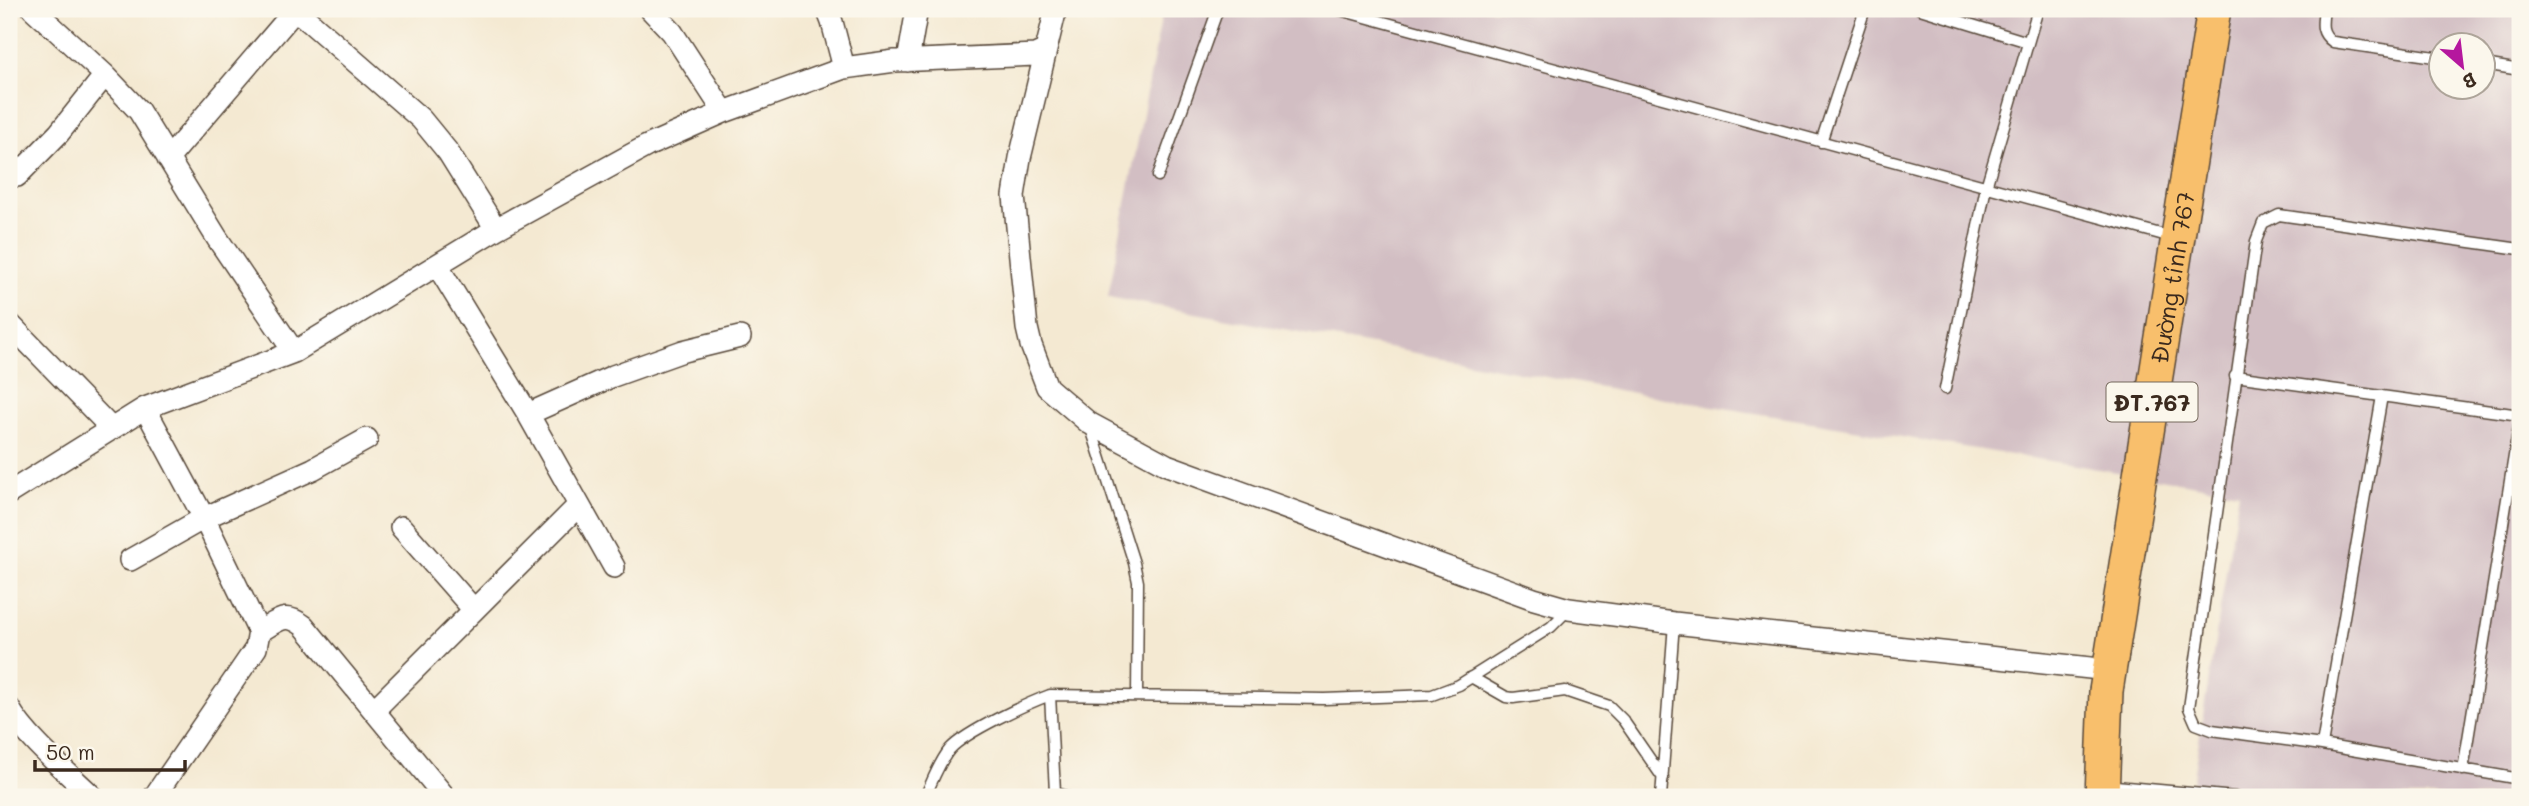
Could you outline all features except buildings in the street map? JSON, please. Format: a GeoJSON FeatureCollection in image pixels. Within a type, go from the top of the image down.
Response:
{"type":"FeatureCollection","features":[{"type":"Feature","properties":{"kind":"main road","name":"Đường tỉnh 767"},"geometry":{"type":"LineString","coordinates":[[2102,791],[2109,670],[2214,9]]}},
{"type":"Feature","properties":{"kind":"street"},"geometry":{"type":"LineString","coordinates":[[33,9],[105,75],[139,111],[293,352]]}},
{"type":"Feature","properties":{"kind":"street"},"geometry":{"type":"LineString","coordinates":[[168,159],[295,9],[437,136],[496,229]]}},
{"type":"Feature","properties":{"kind":"street"},"geometry":{"type":"LineString","coordinates":[[650,9],[672,32],[724,112]]}},
{"type":"Feature","properties":{"kind":"street"},"geometry":{"type":"LineString","coordinates":[[827,9],[844,68]]}},
{"type":"Feature","properties":{"kind":"street"},"geometry":{"type":"LineString","coordinates":[[908,61],[917,9]]}},
{"type":"Feature","properties":{"kind":"street"},"geometry":{"type":"LineString","coordinates":[[1056,9],[1020,158],[1014,196],[1027,328],[1034,357],[1047,387],[1089,423],[1182,471],[1451,570],[1569,609],[1674,623],[2109,670]]}},
{"type":"Feature","properties":{"kind":"street"},"geometry":{"type":"LineString","coordinates":[[9,493],[145,408],[293,352],[496,229],[647,146],[724,112],[844,68],[895,61],[1035,55],[1046,50]]}},
{"type":"Feature","properties":{"kind":"street"},"geometry":{"type":"LineString","coordinates":[[17,176],[59,133],[105,75]]}},
{"type":"Feature","properties":{"kind":"street"},"geometry":{"type":"LineString","coordinates":[[437,265],[528,414],[614,566]]}},
{"type":"Feature","properties":{"kind":"street"},"geometry":{"type":"LineString","coordinates":[[9,323],[112,429]]}},
{"type":"Feature","properties":{"kind":"street"},"geometry":{"type":"LineString","coordinates":[[528,414],[613,376],[683,351],[740,337]]}},
{"type":"Feature","properties":{"kind":"street"},"geometry":{"type":"LineString","coordinates":[[145,408],[204,518],[259,632],[256,648],[154,797]]}},
{"type":"Feature","properties":{"kind":"street"},"geometry":{"type":"LineString","coordinates":[[130,560],[204,518],[313,469],[367,439]]}},
{"type":"Feature","properties":{"kind":"street"},"geometry":{"type":"LineString","coordinates":[[374,710],[578,506]]}},
{"type":"Feature","properties":{"kind":"street"},"geometry":{"type":"LineString","coordinates":[[401,527],[474,610]]}},
{"type":"Feature","properties":{"kind":"street"},"geometry":{"type":"LineString","coordinates":[[259,632],[282,618],[294,618],[304,626],[445,797]]}},
{"type":"Feature","properties":{"kind":"street"},"geometry":{"type":"LineString","coordinates":[[10,717],[93,797]]}},
{"type":"Feature","properties":{"kind":"lane"},"geometry":{"type":"LineString","coordinates":[[1158,176],[1218,9]]}},
{"type":"Feature","properties":{"kind":"lane"},"geometry":{"type":"LineString","coordinates":[[1336,9],[2178,239]]}},
{"type":"Feature","properties":{"kind":"lane"},"geometry":{"type":"LineString","coordinates":[[1821,142],[1865,9]]}},
{"type":"Feature","properties":{"kind":"lane"},"geometry":{"type":"LineString","coordinates":[[1920,9],[2028,42]]}},
{"type":"Feature","properties":{"kind":"lane"},"geometry":{"type":"LineString","coordinates":[[1945,389],[1986,187],[2038,9]]}},
{"type":"Feature","properties":{"kind":"lane"},"geometry":{"type":"LineString","coordinates":[[2324,9],[2321,27],[2325,37],[2333,42],[2428,56]]}},
{"type":"Feature","properties":{"kind":"lane"},"geometry":{"type":"LineString","coordinates":[[2498,66],[2520,70]]}},
{"type":"Feature","properties":{"kind":"lane"},"geometry":{"type":"LineString","coordinates":[[2520,249],[2279,215],[2263,223],[2256,241],[2235,376],[2189,708],[2196,724],[2213,730],[2322,745],[2520,779]]}},
{"type":"Feature","properties":{"kind":"lane"},"geometry":{"type":"LineString","coordinates":[[2235,376],[2520,417],[2463,770]]}},
{"type":"Feature","properties":{"kind":"lane"},"geometry":{"type":"LineString","coordinates":[[2322,745],[2382,396]]}},
{"type":"Feature","properties":{"kind":"lane"},"geometry":{"type":"LineString","coordinates":[[1089,423],[1136,572],[1137,695]]}},
{"type":"Feature","properties":{"kind":"lane"},"geometry":{"type":"LineString","coordinates":[[925,797],[943,760],[957,743],[1023,705],[1050,695],[1137,695],[1213,699],[1416,696],[1446,690],[1471,677],[1551,627],[1569,609]]}},
{"type":"Feature","properties":{"kind":"lane"},"geometry":{"type":"LineString","coordinates":[[1661,797],[1674,623]]}},
{"type":"Feature","properties":{"kind":"lane"},"geometry":{"type":"LineString","coordinates":[[1471,677],[1506,697],[1565,691],[1609,706],[1623,720],[1663,778]]}},
{"type":"Feature","properties":{"kind":"lane"},"geometry":{"type":"LineString","coordinates":[[1050,695],[1055,794],[1068,797]]}},
{"type":"Feature","properties":{"kind":"lane"},"geometry":{"type":"LineString","coordinates":[[2102,791],[2235,797]]}},
{"type":"Feature","properties":{"kind":"shaded area"},"geometry":{"type":"Polygon","coordinates":[[[1163,9],[2520,9],[2520,797],[2190,797],[2239,492],[1645,395],[1108,297],[1163,9]]]}}]}
